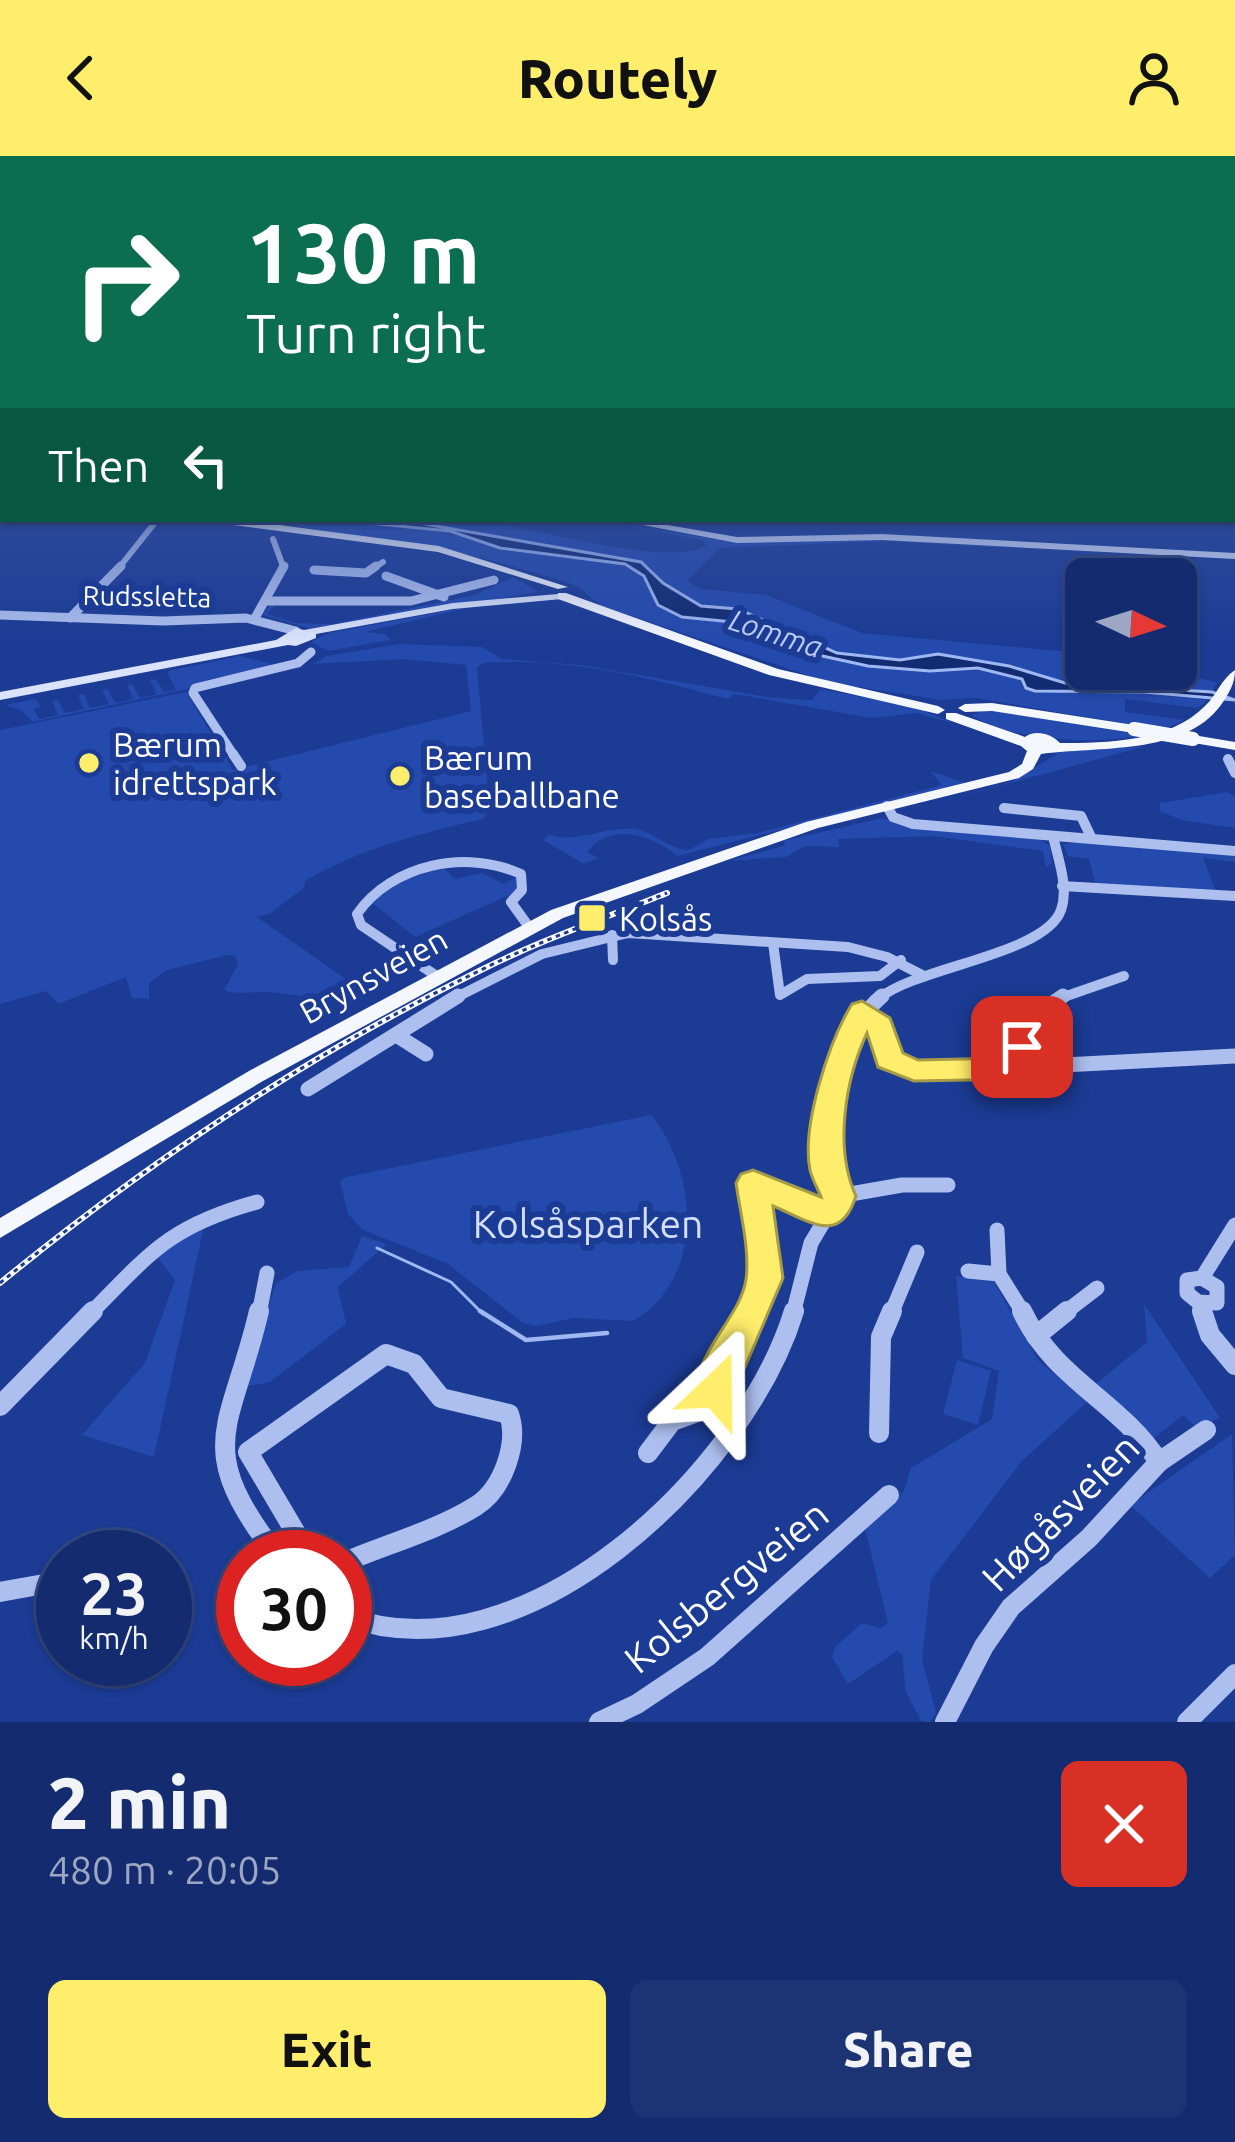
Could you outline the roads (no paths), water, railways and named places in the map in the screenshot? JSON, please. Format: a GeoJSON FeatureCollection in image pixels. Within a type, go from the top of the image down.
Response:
{"type":"FeatureCollection","features":[{"type":"Feature","properties":{"kind":"main road"},"geometry":{"type":"LineString","coordinates":[[234,522],[425,546],[522,574],[600,610],[758,667],[952,709],[1042,744],[1116,746],[1152,736],[1210,709],[1235,674]]}},
{"type":"Feature","properties":{"kind":"main road"},"geometry":{"type":"LineString","coordinates":[[952,709],[992,707],[1134,729],[1193,739],[1232,753]]}},
{"type":"Feature","properties":{"kind":"main road","name":"Brynsveien"},"geometry":{"type":"LineString","coordinates":[[0,1229],[256,1076],[529,927],[664,873],[801,830],[1009,780],[1035,766],[1042,744]]}},
{"type":"Feature","properties":{"kind":"street","name":"Rudssletta"},"geometry":{"type":"LineString","coordinates":[[70,618],[123,564],[155,522]]}},
{"type":"Feature","properties":{"kind":"street"},"geometry":{"type":"LineString","coordinates":[[254,522],[277,527],[283,522]]}},
{"type":"Feature","properties":{"kind":"street"},"geometry":{"type":"LineString","coordinates":[[632,522],[736,541],[892,538],[1235,556]]}},
{"type":"Feature","properties":{"kind":"street"},"geometry":{"type":"LineString","coordinates":[[255,618],[285,568],[273,539]]}},
{"type":"Feature","properties":{"kind":"street"},"geometry":{"type":"LineString","coordinates":[[314,570],[366,572],[383,562]]}},
{"type":"Feature","properties":{"kind":"street"},"geometry":{"type":"LineString","coordinates":[[386,576],[444,597]]}},
{"type":"Feature","properties":{"kind":"street"},"geometry":{"type":"LineString","coordinates":[[267,601],[399,604],[444,597],[494,580]]}},
{"type":"Feature","properties":{"kind":"street"},"geometry":{"type":"LineString","coordinates":[[0,696],[453,606],[558,593]]}},
{"type":"Feature","properties":{"kind":"street"},"geometry":{"type":"LineString","coordinates":[[0,615],[70,618]]}},
{"type":"Feature","properties":{"kind":"street","name":"Rudssletta"},"geometry":{"type":"LineString","coordinates":[[70,618],[255,618],[296,637]]}},
{"type":"Feature","properties":{"kind":"street"},"geometry":{"type":"LineString","coordinates":[[241,766],[193,693],[195,688],[298,663],[296,637]]}},
{"type":"Feature","properties":{"kind":"street"},"geometry":{"type":"LineString","coordinates":[[1232,753],[1235,772]]}},
{"type":"Feature","properties":{"kind":"street"},"geometry":{"type":"LineString","coordinates":[[1004,808],[1076,814],[1087,820],[1092,839]]}},
{"type":"Feature","properties":{"kind":"street"},"geometry":{"type":"LineString","coordinates":[[890,809],[902,822],[1235,851]]}},
{"type":"Feature","properties":{"kind":"street"},"geometry":{"type":"LineString","coordinates":[[372,1624],[394,1631],[443,1629],[563,1586],[656,1525],[705,1471],[750,1404],[789,1327],[809,1247],[834,1205],[826,1144],[842,1054],[862,1011],[890,989],[1036,936],[1060,912],[1054,836]]}},
{"type":"Feature","properties":{"kind":"street"},"geometry":{"type":"LineString","coordinates":[[438,977],[361,925],[357,914],[364,901],[395,881],[429,868],[455,861],[494,863],[521,874],[524,884],[511,902],[529,927]]}},
{"type":"Feature","properties":{"kind":"street"},"geometry":{"type":"LineString","coordinates":[[1061,886],[1228,896]]}},
{"type":"Feature","properties":{"kind":"street"},"geometry":{"type":"LineString","coordinates":[[308,1089],[503,973],[571,944],[612,934],[650,932],[853,947],[901,960],[924,976]]}},
{"type":"Feature","properties":{"kind":"street"},"geometry":{"type":"LineString","coordinates":[[612,934],[613,960]]}},
{"type":"Feature","properties":{"kind":"street"},"geometry":{"type":"LineString","coordinates":[[773,943],[780,995],[807,979],[880,976],[901,960]]}},
{"type":"Feature","properties":{"kind":"street"},"geometry":{"type":"LineString","coordinates":[[1024,1068],[1020,1058],[1028,1028],[1047,1007],[1071,992],[1124,976]]}},
{"type":"Feature","properties":{"kind":"street"},"geometry":{"type":"LineString","coordinates":[[862,1011],[880,1025],[884,1053],[898,1065],[944,1073],[1235,1056]]}},
{"type":"Feature","properties":{"kind":"street"},"geometry":{"type":"LineString","coordinates":[[396,1035],[426,1054]]}},
{"type":"Feature","properties":{"kind":"street"},"geometry":{"type":"LineString","coordinates":[[648,1454],[672,1421],[700,1412],[716,1390],[722,1366],[758,1302],[765,1278],[765,1251],[753,1183],[834,1205],[902,1185],[948,1185]]}},
{"type":"Feature","properties":{"kind":"street"},"geometry":{"type":"LineString","coordinates":[[0,1406],[158,1245],[202,1217],[257,1202]]}},
{"type":"Feature","properties":{"kind":"street"},"geometry":{"type":"LineString","coordinates":[[1235,1226],[1207,1276],[1187,1280],[1184,1288],[1204,1310],[1210,1335],[1235,1366]]}},
{"type":"Feature","properties":{"kind":"street"},"geometry":{"type":"LineString","coordinates":[[997,1230],[999,1274],[1014,1290],[1036,1336],[1070,1379],[1127,1417],[1159,1462]]}},
{"type":"Feature","properties":{"kind":"street"},"geometry":{"type":"LineString","coordinates":[[879,1433],[881,1337],[917,1252]]}},
{"type":"Feature","properties":{"kind":"street"},"geometry":{"type":"LineString","coordinates":[[968,1271],[999,1274]]}},
{"type":"Feature","properties":{"kind":"street"},"geometry":{"type":"LineString","coordinates":[[256,1530],[241,1511],[221,1466],[226,1414],[267,1273]]}},
{"type":"Feature","properties":{"kind":"street"},"geometry":{"type":"LineString","coordinates":[[1204,1310],[1221,1297],[1207,1276]]}},
{"type":"Feature","properties":{"kind":"street"},"geometry":{"type":"LineString","coordinates":[[1036,1336],[1097,1288]]}},
{"type":"Feature","properties":{"kind":"street"},"geometry":{"type":"LineString","coordinates":[[221,1466],[386,1354],[414,1364],[441,1398],[509,1414],[515,1431],[509,1459],[480,1504],[372,1550]]}},
{"type":"Feature","properties":{"kind":"street","name":"Høgåsveien"},"geometry":{"type":"LineString","coordinates":[[945,1722],[984,1646],[1011,1607],[1089,1538],[1159,1462],[1206,1430]]}},
{"type":"Feature","properties":{"kind":"street"},"geometry":{"type":"LineString","coordinates":[[248,1452],[294,1530]]}},
{"type":"Feature","properties":{"kind":"street","name":"Kolsbergveien"},"geometry":{"type":"LineString","coordinates":[[599,1722],[643,1700],[695,1663],[868,1518],[889,1495]]}},
{"type":"Feature","properties":{"kind":"street"},"geometry":{"type":"LineString","coordinates":[[0,1592],[36,1586]]}},
{"type":"Feature","properties":{"kind":"street"},"geometry":{"type":"LineString","coordinates":[[1187,1722],[1235,1674]]}},
{"type":"Feature","properties":{"kind":"water","name":"Lomma"},"geometry":{"type":"Polygon","coordinates":[[[358,522],[413,522],[641,562],[663,583],[701,606],[738,609],[837,653],[900,660],[938,654],[1009,666],[1065,683],[1065,690],[1179,690],[1212,692],[1235,700],[1144,692],[1035,691],[1026,688],[1022,679],[978,668],[930,671],[868,666],[818,655],[753,624],[682,617],[658,605],[644,576],[625,564],[500,548],[450,531],[358,522]]]}},
{"type":"Feature","properties":{"kind":"waterway"},"geometry":{"type":"LineString","coordinates":[[377,1248],[451,1282],[480,1311]]}},
{"type":"Feature","properties":{"kind":"waterway"},"geometry":{"type":"LineString","coordinates":[[480,1311],[526,1340],[607,1333]]}},
{"type":"Feature","properties":{"kind":"waterway"},"geometry":{"type":"LineString","coordinates":[[480,1311],[483,1314]]}},
{"type":"Feature","properties":{"kind":"railway"},"geometry":{"type":"LineString","coordinates":[[0,1283],[172,1153],[354,1037],[504,959],[667,893]]}},
{"type":"Feature","properties":{"kind":"place","name":"Bærum idrettspark"},"geometry":{"type":"Point","coordinates":[89,763]}},
{"type":"Feature","properties":{"kind":"place","name":"Bærum baseballbane"},"geometry":{"type":"Point","coordinates":[400,776]}},
{"type":"Feature","properties":{"kind":"place","name":"Kolsås"},"geometry":{"type":"Point","coordinates":[592,918]}},
{"type":"Feature","properties":{"kind":"park label","name":"Kolsåsparken"},"geometry":{"type":"Point","coordinates":[588,1223]}}]}
